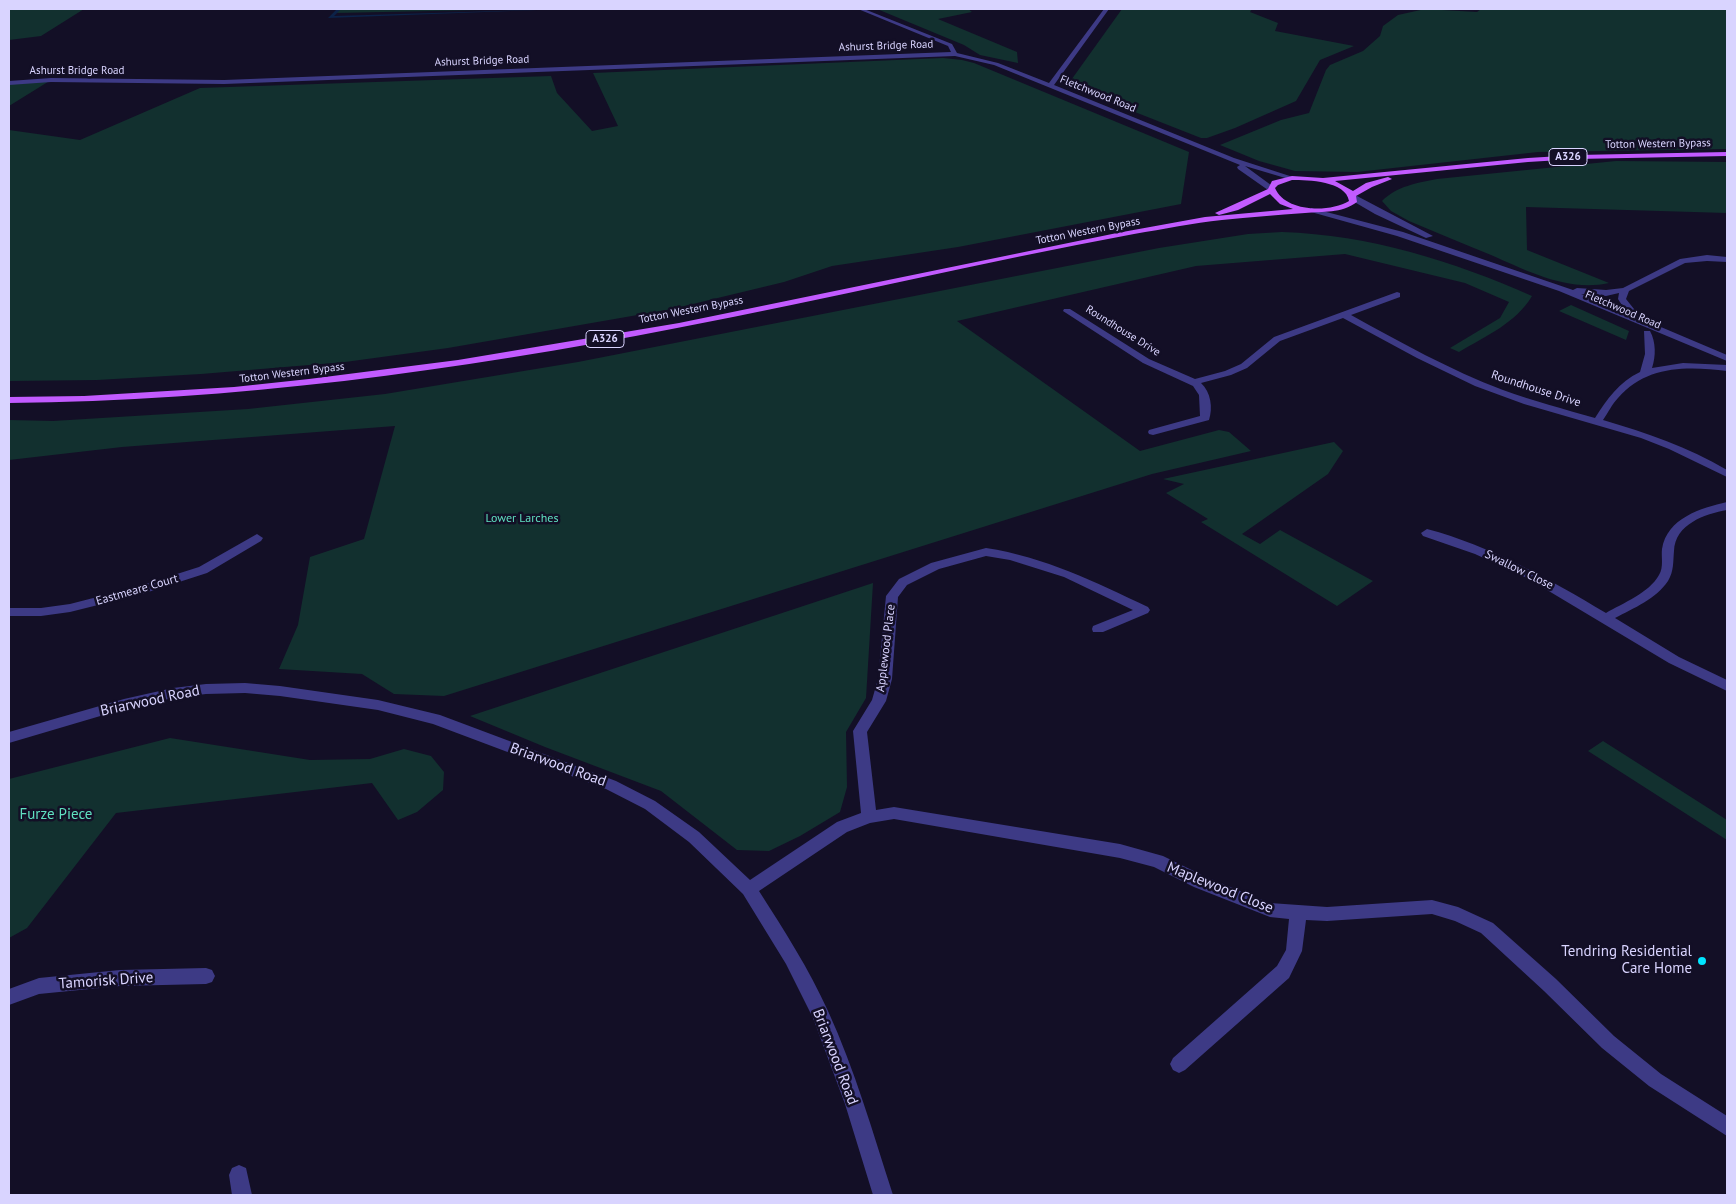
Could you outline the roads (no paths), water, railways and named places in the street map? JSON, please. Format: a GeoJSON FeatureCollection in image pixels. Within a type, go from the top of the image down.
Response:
{"type":"FeatureCollection","features":[{"type":"Feature","properties":{"kind":"main road","name":"Totton Western Bypass"},"geometry":{"type":"LineString","coordinates":[[1321,180],[1557,158],[1727,154]]}},
{"type":"Feature","properties":{"kind":"main road","name":"Totton Western Bypass"},"geometry":{"type":"LineString","coordinates":[[1193,221],[1343,208],[1350,206],[1353,196],[1369,186],[1410,172]]}},
{"type":"Feature","properties":{"kind":"main road","name":"Totton Western Bypass"},"geometry":{"type":"LineString","coordinates":[[9,400],[55,400],[241,390],[431,368],[608,338],[1193,221],[1235,208],[1271,189],[1275,183],[1292,178]]}},
{"type":"Feature","properties":{"kind":"main road"},"geometry":{"type":"LineString","coordinates":[[1292,178],[1321,180],[1337,184],[1353,196]]}},
{"type":"Feature","properties":{"kind":"main road"},"geometry":{"type":"LineString","coordinates":[[1271,189],[1272,194],[1282,202],[1311,210]]}},
{"type":"Feature","properties":{"kind":"street"},"geometry":{"type":"LineString","coordinates":[[860,9],[950,45],[955,54]]}},
{"type":"Feature","properties":{"kind":"street"},"geometry":{"type":"LineString","coordinates":[[1050,86],[1107,9]]}},
{"type":"Feature","properties":{"kind":"street","name":"Ashurst Bridge Road"},"geometry":{"type":"LineString","coordinates":[[9,83],[51,80],[224,82],[955,54]]}},
{"type":"Feature","properties":{"kind":"street","name":"Fletchwood Road"},"geometry":{"type":"LineString","coordinates":[[955,54],[996,64],[1231,160],[1292,178]]}},
{"type":"Feature","properties":{"kind":"street","name":"Fletchwood Road"},"geometry":{"type":"LineString","coordinates":[[1231,160],[1271,189]]}},
{"type":"Feature","properties":{"kind":"street","name":"Fletchwood Road"},"geometry":{"type":"LineString","coordinates":[[1353,196],[1378,212],[1467,255]]}},
{"type":"Feature","properties":{"kind":"street","name":"Fletchwood Road"},"geometry":{"type":"LineString","coordinates":[[1311,210],[1378,227],[1467,255],[1562,289],[1727,367]]}},
{"type":"Feature","properties":{"kind":"street"},"geometry":{"type":"LineString","coordinates":[[1562,289],[1595,293],[1625,290],[1683,261],[1707,258],[1727,259]]}},
{"type":"Feature","properties":{"kind":"street","name":"Fletchwood Road"},"geometry":{"type":"LineString","coordinates":[[1511,272],[1540,288],[1727,358]]}},
{"type":"Feature","properties":{"kind":"street"},"geometry":{"type":"LineString","coordinates":[[1625,290],[1622,299],[1625,305],[1646,328],[1651,347],[1650,361],[1644,374]]}},
{"type":"Feature","properties":{"kind":"street"},"geometry":{"type":"LineString","coordinates":[[1153,432],[1205,418],[1203,392],[1194,382],[1237,369],[1250,362],[1268,344],[1277,339],[1397,295]]}},
{"type":"Feature","properties":{"kind":"street","name":"Roundhouse Drive"},"geometry":{"type":"LineString","coordinates":[[1067,311],[1145,360],[1194,382]]}},
{"type":"Feature","properties":{"kind":"street","name":"Roundhouse Drive"},"geometry":{"type":"LineString","coordinates":[[1343,314],[1468,378],[1519,398],[1658,441],[1701,459],[1727,474]]}},
{"type":"Feature","properties":{"kind":"street"},"geometry":{"type":"LineString","coordinates":[[1597,422],[1618,391],[1644,374],[1665,367],[1683,364],[1727,367]]}},
{"type":"Feature","properties":{"kind":"street"},"geometry":{"type":"LineString","coordinates":[[1606,618],[1661,582],[1666,574],[1670,542],[1682,524],[1707,511],[1727,506]]}},
{"type":"Feature","properties":{"kind":"street","name":"Swallow Close"},"geometry":{"type":"LineString","coordinates":[[1427,533],[1498,559],[1559,590],[1674,660],[1727,686]]}},
{"type":"Feature","properties":{"kind":"street","name":"Eastmeare Court"},"geometry":{"type":"LineString","coordinates":[[9,612],[41,612],[70,608],[138,591],[203,570],[257,538]]}},
{"type":"Feature","properties":{"kind":"street","name":"Applewood Place"},"geometry":{"type":"LineString","coordinates":[[869,817],[860,731],[880,701],[885,678],[892,596],[903,582],[935,566],[986,552],[1011,556],[1068,574],[1144,610],[1098,629]]}},
{"type":"Feature","properties":{"kind":"street","name":"Briarwood Road"},"geometry":{"type":"LineString","coordinates":[[9,738],[124,704],[206,689],[245,688],[280,690],[378,704],[435,720],[611,785],[650,805],[694,837],[749,889],[792,958],[821,1015],[854,1104],[883,1195]]}},
{"type":"Feature","properties":{"kind":"street","name":"Maplewood Close"},"geometry":{"type":"LineString","coordinates":[[869,817],[894,813],[1120,851],[1157,862],[1200,882],[1270,910],[1298,914],[1361,912],[1432,906],[1458,914],[1487,928],[1550,984],[1608,1042],[1655,1080],[1727,1127]]}},
{"type":"Feature","properties":{"kind":"street"},"geometry":{"type":"LineString","coordinates":[[749,889],[842,827],[869,817]]}},
{"type":"Feature","properties":{"kind":"street"},"geometry":{"type":"LineString","coordinates":[[1179,1064],[1283,972],[1294,951],[1298,914]]}},
{"type":"Feature","properties":{"kind":"street","name":"Tamorisk Drive"},"geometry":{"type":"LineString","coordinates":[[9,997],[39,986],[120,978],[206,976]]}},
{"type":"Feature","properties":{"kind":"street"},"geometry":{"type":"LineString","coordinates":[[239,1175],[242,1195]]}},
{"type":"Feature","properties":{"kind":"waterway"},"geometry":{"type":"LineString","coordinates":[[339,9],[330,17],[561,9]]}},
{"type":"Feature","properties":{"kind":"place","name":"Tendring Residential Care Home"},"geometry":{"type":"Point","coordinates":[1702,961]}},
{"type":"Feature","properties":{"kind":"park label","name":"Lower Larches"},"geometry":{"type":"Point","coordinates":[522,519]}},
{"type":"Feature","properties":{"kind":"park label","name":"Furze Piece"},"geometry":{"type":"Point","coordinates":[56,815]}}]}
